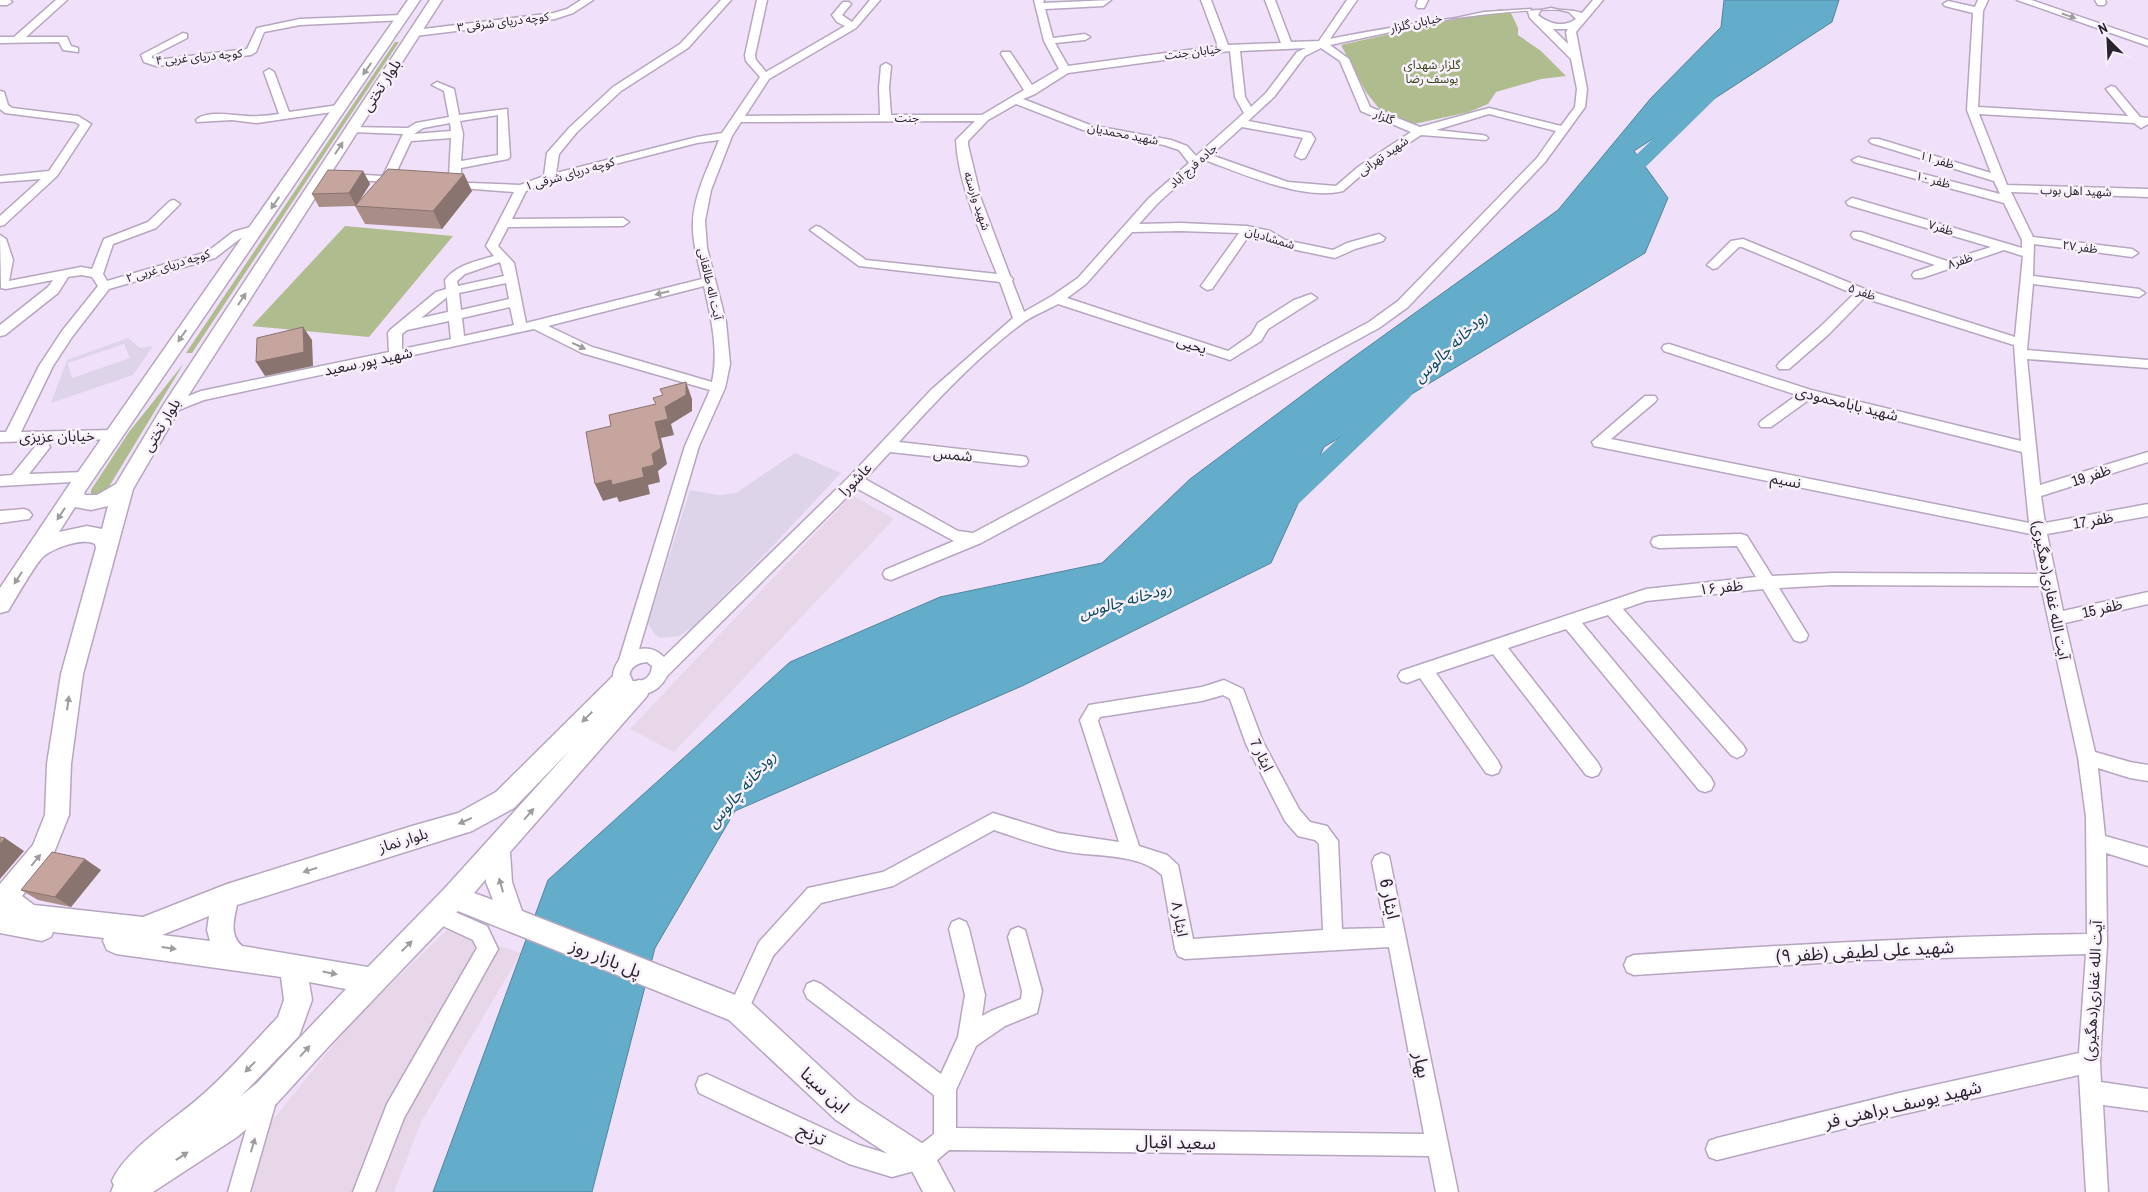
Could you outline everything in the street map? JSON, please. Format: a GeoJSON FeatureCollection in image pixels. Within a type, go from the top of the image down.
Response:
{"type":"FeatureCollection","features":[{"type":"Feature","properties":{"kind":"main road","name":"بلوار تختی"},"geometry":{"type":"LineString","coordinates":[[0,606],[114,434],[414,0]]}},
{"type":"Feature","properties":{"kind":"main road","name":"بلوار تختی"},"geometry":{"type":"LineString","coordinates":[[2,907],[42,852],[57,815],[59,764],[72,674],[123,489],[171,408],[436,0]]}},
{"type":"Feature","properties":{"kind":"main road"},"geometry":{"type":"LineString","coordinates":[[388,39],[413,35]]}},
{"type":"Feature","properties":{"kind":"main road"},"geometry":{"type":"LineString","coordinates":[[74,493],[79,501],[93,503],[111,497],[123,489]]}},
{"type":"Feature","properties":{"kind":"main road"},"geometry":{"type":"LineString","coordinates":[[36,551],[64,538],[83,534],[99,536],[105,542],[107,549]]}},
{"type":"Feature","properties":{"kind":"main road"},"geometry":{"type":"LineString","coordinates":[[126,1192],[227,1127],[267,1093],[497,850],[629,678]]}},
{"type":"Feature","properties":{"kind":"main road","name":"بلوار نماز"},"geometry":{"type":"LineString","coordinates":[[2,907],[29,917],[142,930],[227,896],[412,837],[463,823],[505,800],[629,678]]}},
{"type":"Feature","properties":{"kind":"main road"},"geometry":{"type":"LineString","coordinates":[[446,905],[510,919],[507,902],[499,882],[497,850]]}},
{"type":"Feature","properties":{"kind":"main road"},"geometry":{"type":"LineString","coordinates":[[227,896],[220,931],[223,947],[235,957]]}},
{"type":"Feature","properties":{"kind":"main road"},"geometry":{"type":"LineString","coordinates":[[2,907],[93,937],[293,966],[373,981]]}},
{"type":"Feature","properties":{"kind":"main road","name":"پل بازار روز"},"geometry":{"type":"LineString","coordinates":[[510,919],[703,997]]}},
{"type":"Feature","properties":{"kind":"main road"},"geometry":{"type":"LineString","coordinates":[[116,1192],[176,1133],[211,1107],[289,1026],[298,1000],[293,966]]}},
{"type":"Feature","properties":{"kind":"main road","name":"ابن سینا"},"geometry":{"type":"LineString","coordinates":[[703,997],[738,1010],[846,1110],[921,1159],[939,1192]]}},
{"type":"Feature","properties":{"kind":"street"},"geometry":{"type":"LineString","coordinates":[[16,40],[62,0]]}},
{"type":"Feature","properties":{"kind":"street","name":"کوچه دریای شرقی ۳"},"geometry":{"type":"LineString","coordinates":[[413,35],[555,16],[570,11],[588,0]]}},
{"type":"Feature","properties":{"kind":"street"},"geometry":{"type":"LineString","coordinates":[[549,178],[553,153],[573,130],[617,89],[684,46],[726,0]]}},
{"type":"Feature","properties":{"kind":"street"},"geometry":{"type":"LineString","coordinates":[[762,0],[750,55],[751,61],[765,77]]}},
{"type":"Feature","properties":{"kind":"street","name":"آیت اله طالقانی"},"geometry":{"type":"LineString","coordinates":[[629,678],[637,629],[692,446],[718,388],[723,364],[719,322],[701,248],[698,221],[705,190],[726,136],[765,77],[853,26],[875,0]]}},
{"type":"Feature","properties":{"kind":"street"},"geometry":{"type":"LineString","coordinates":[[1065,70],[1049,41],[1040,3],[1103,3],[1106,0]]}},
{"type":"Feature","properties":{"kind":"street"},"geometry":{"type":"LineString","coordinates":[[1206,0],[1229,48],[1240,97],[1250,114]]}},
{"type":"Feature","properties":{"kind":"street"},"geometry":{"type":"LineString","coordinates":[[1270,0],[1286,46]]}},
{"type":"Feature","properties":{"kind":"street","name":"جاده فرج آباد"},"geometry":{"type":"LineString","coordinates":[[1020,319],[1057,299],[1082,280],[1153,202],[1270,95],[1301,54],[1308,49],[1322,44],[1352,0]]}},
{"type":"Feature","properties":{"kind":"street"},"geometry":{"type":"LineString","coordinates":[[891,574],[975,539],[1374,325],[1403,304],[1541,160],[1580,107],[1582,89],[1571,32],[1598,0]]}},
{"type":"Feature","properties":{"kind":"street"},"geometry":{"type":"LineString","coordinates":[[2022,0],[2148,43]]}},
{"type":"Feature","properties":{"kind":"street","name":"خیابان گلزار"},"geometry":{"type":"LineString","coordinates":[[1322,44],[1484,9],[1585,1]]}},
{"type":"Feature","properties":{"kind":"street"},"geometry":{"type":"LineString","coordinates":[[846,4],[837,14],[840,20],[853,26]]}},
{"type":"Feature","properties":{"kind":"street"},"geometry":{"type":"LineString","coordinates":[[1948,4],[1980,5],[1972,113],[2029,247]]}},
{"type":"Feature","properties":{"kind":"street"},"geometry":{"type":"LineString","coordinates":[[1575,58],[1537,19],[1535,9],[1550,5],[1570,8],[1576,12],[1578,22]]}},
{"type":"Feature","properties":{"kind":"street"},"geometry":{"type":"LineString","coordinates":[[1512,6],[1554,26],[1578,22]]}},
{"type":"Feature","properties":{"kind":"street","name":"کوچه دریای غربی ۴"},"geometry":{"type":"LineString","coordinates":[[183,36],[146,55],[148,60],[156,63],[251,52],[260,30],[300,22],[402,18]]}},
{"type":"Feature","properties":{"kind":"street"},"geometry":{"type":"LineString","coordinates":[[1049,41],[1085,37]]}},
{"type":"Feature","properties":{"kind":"street"},"geometry":{"type":"LineString","coordinates":[[0,40],[63,39],[67,48],[74,50]]}},
{"type":"Feature","properties":{"kind":"street","name":"خیابان جنت"},"geometry":{"type":"LineString","coordinates":[[1065,70],[1229,48],[1322,44]]}},
{"type":"Feature","properties":{"kind":"street","name":"گلزار"},"geometry":{"type":"LineString","coordinates":[[1322,44],[1344,59],[1365,109],[1419,132],[1482,138]]}},
{"type":"Feature","properties":{"kind":"street"},"geometry":{"type":"LineString","coordinates":[[1006,54],[1031,92]]}},
{"type":"Feature","properties":{"kind":"street"},"geometry":{"type":"LineString","coordinates":[[886,66],[884,88],[886,118]]}},
{"type":"Feature","properties":{"kind":"street","name":"جنت"},"geometry":{"type":"LineString","coordinates":[[737,118],[984,118],[1031,92],[1065,70]]}},
{"type":"Feature","properties":{"kind":"street"},"geometry":{"type":"LineString","coordinates":[[269,72],[285,116]]}},
{"type":"Feature","properties":{"kind":"street"},"geometry":{"type":"LineString","coordinates":[[437,85],[449,89],[455,118],[457,134],[455,184]]}},
{"type":"Feature","properties":{"kind":"street"},"geometry":{"type":"LineString","coordinates":[[2111,89],[2144,124]]}},
{"type":"Feature","properties":{"kind":"street"},"geometry":{"type":"LineString","coordinates":[[0,94],[3,106],[9,111],[78,119],[86,124],[53,174],[0,222]]}},
{"type":"Feature","properties":{"kind":"street","name":"شهید محمدیان"},"geometry":{"type":"LineString","coordinates":[[1016,100],[1088,128],[1168,142],[1183,148],[1200,160]]}},
{"type":"Feature","properties":{"kind":"street"},"geometry":{"type":"LineString","coordinates":[[200,120],[232,117],[257,120],[339,108]]}},
{"type":"Feature","properties":{"kind":"street"},"geometry":{"type":"LineString","coordinates":[[387,180],[409,135],[420,124],[503,110],[504,157],[455,166]]}},
{"type":"Feature","properties":{"kind":"street","name":"شهید تهرانی"},"geometry":{"type":"LineString","coordinates":[[1200,160],[1286,184],[1329,190],[1339,189],[1362,169],[1419,132],[1488,111],[1564,130]]}},
{"type":"Feature","properties":{"kind":"street"},"geometry":{"type":"LineString","coordinates":[[1972,113],[2144,124]]}},
{"type":"Feature","properties":{"kind":"street","name":"شهید وارسته"},"geometry":{"type":"LineString","coordinates":[[984,118],[962,140],[962,154],[980,217],[1007,279],[1020,319]]}},
{"type":"Feature","properties":{"kind":"street"},"geometry":{"type":"LineString","coordinates":[[1240,123],[1307,135],[1309,139],[1301,156]]}},
{"type":"Feature","properties":{"kind":"street"},"geometry":{"type":"LineString","coordinates":[[352,129],[409,135],[457,134]]}},
{"type":"Feature","properties":{"kind":"street","name":"کوچه دریای شرقی ۱"},"geometry":{"type":"LineString","coordinates":[[436,183],[521,188],[549,178],[696,140],[726,136]]}},
{"type":"Feature","properties":{"kind":"street","name":"ظفر ۱۱"},"geometry":{"type":"LineString","coordinates":[[1874,141],[2004,189]]}},
{"type":"Feature","properties":{"kind":"street","name":"ظفر ۱۰"},"geometry":{"type":"LineString","coordinates":[[1858,160],[2004,189]]}},
{"type":"Feature","properties":{"kind":"street"},"geometry":{"type":"LineString","coordinates":[[0,179],[53,174]]}},
{"type":"Feature","properties":{"kind":"street"},"geometry":{"type":"LineString","coordinates":[[322,176],[406,182]]}},
{"type":"Feature","properties":{"kind":"street"},"geometry":{"type":"LineString","coordinates":[[521,188],[492,246],[508,263],[521,328]]}},
{"type":"Feature","properties":{"kind":"street","name":"شهید اهل بوب"},"geometry":{"type":"LineString","coordinates":[[2004,189],[2148,193]]}},
{"type":"Feature","properties":{"kind":"street","name":"ظفر۷"},"geometry":{"type":"LineString","coordinates":[[1852,202],[2002,247],[2029,247]]}},
{"type":"Feature","properties":{"kind":"street"},"geometry":{"type":"LineString","coordinates":[[97,274],[108,242],[152,225],[174,204]]}},
{"type":"Feature","properties":{"kind":"street"},"geometry":{"type":"LineString","coordinates":[[503,223],[623,222]]}},
{"type":"Feature","properties":{"kind":"street","name":"شمشادیان"},"geometry":{"type":"LineString","coordinates":[[1128,228],[1181,227],[1247,230],[1266,234],[1281,243],[1335,254],[1351,246],[1379,238]]}},
{"type":"Feature","properties":{"kind":"street","name":"کوچه دریای غربی ۲"},"geometry":{"type":"LineString","coordinates":[[104,286],[211,256],[237,235],[257,229]]}},
{"type":"Feature","properties":{"kind":"street"},"geometry":{"type":"LineString","coordinates":[[816,230],[862,263],[1007,279]]}},
{"type":"Feature","properties":{"kind":"street"},"geometry":{"type":"LineString","coordinates":[[1207,286],[1247,230]]}},
{"type":"Feature","properties":{"kind":"street"},"geometry":{"type":"LineString","coordinates":[[1857,235],[1946,265]]}},
{"type":"Feature","properties":{"kind":"street"},"geometry":{"type":"LineString","coordinates":[[0,240],[7,260],[2,280],[3,289],[81,271],[97,274],[104,286],[67,334],[46,366],[6,437]]}},
{"type":"Feature","properties":{"kind":"street","name":"ظفر ۵"},"geometry":{"type":"LineString","coordinates":[[1713,265],[1735,244],[1743,243],[1862,293],[2021,349],[2148,364]]}},
{"type":"Feature","properties":{"kind":"street","name":"ظفر۸"},"geometry":{"type":"LineString","coordinates":[[1918,275],[2002,247]]}},
{"type":"Feature","properties":{"kind":"street","name":"ظفر ۲۷"},"geometry":{"type":"LineString","coordinates":[[2029,247],[2132,253]]}},
{"type":"Feature","properties":{"kind":"street","name":"آیت الله غفاری(دهگیری)"},"geometry":{"type":"LineString","coordinates":[[2029,247],[2021,349],[2033,493],[2038,530],[2056,619],[2087,757],[2096,842],[2097,944],[2089,1062],[2096,1192]]}},
{"type":"Feature","properties":{"kind":"street"},"geometry":{"type":"LineString","coordinates":[[458,342],[451,280],[461,271],[502,257]]}},
{"type":"Feature","properties":{"kind":"street"},"geometry":{"type":"LineString","coordinates":[[0,332],[53,290],[63,275]]}},
{"type":"Feature","properties":{"kind":"street"},"geometry":{"type":"LineString","coordinates":[[396,355],[395,333],[441,295],[511,278]]}},
{"type":"Feature","properties":{"kind":"street"},"geometry":{"type":"LineString","coordinates":[[2027,279],[2139,293]]}},
{"type":"Feature","properties":{"kind":"street","name":"شهید پور سعید"},"geometry":{"type":"LineString","coordinates":[[171,408],[201,396],[535,325],[710,281]]}},
{"type":"Feature","properties":{"kind":"street"},"geometry":{"type":"LineString","coordinates":[[1784,366],[1824,331],[1862,293]]}},
{"type":"Feature","properties":{"kind":"street","name":"یحیی"},"geometry":{"type":"LineString","coordinates":[[1057,299],[1230,356],[1256,338],[1263,326],[1298,303],[1311,298]]}},
{"type":"Feature","properties":{"kind":"street"},"geometry":{"type":"LineString","coordinates":[[402,326],[515,302]]}},
{"type":"Feature","properties":{"kind":"street","name":"عاشورا"},"geometry":{"type":"LineString","coordinates":[[629,678],[651,684],[657,680],[654,661],[691,641],[855,480],[936,393],[1020,319]]}},
{"type":"Feature","properties":{"kind":"street"},"geometry":{"type":"LineString","coordinates":[[535,325],[587,350],[718,388]]}},
{"type":"Feature","properties":{"kind":"street","name":"شهید بابامحمودی"},"geometry":{"type":"LineString","coordinates":[[1669,348],[1808,394],[2028,448]]}},
{"type":"Feature","properties":{"kind":"street"},"geometry":{"type":"LineString","coordinates":[[185,387],[191,394],[201,396]]}},
{"type":"Feature","properties":{"kind":"street"},"geometry":{"type":"LineString","coordinates":[[1766,424],[1808,394]]}},
{"type":"Feature","properties":{"kind":"street","name":"نسیم"},"geometry":{"type":"LineString","coordinates":[[1650,399],[1599,442],[2038,530]]}},
{"type":"Feature","properties":{"kind":"street","name":"خیابان عزیزی"},"geometry":{"type":"LineString","coordinates":[[6,437],[114,434]]}},
{"type":"Feature","properties":{"kind":"street","name":"شمس"},"geometry":{"type":"LineString","coordinates":[[886,446],[1021,461]]}},
{"type":"Feature","properties":{"kind":"street"},"geometry":{"type":"LineString","coordinates":[[16,480],[43,447]]}},
{"type":"Feature","properties":{"kind":"street","name":"ظفر 19"},"geometry":{"type":"LineString","coordinates":[[2033,493],[2148,456]]}},
{"type":"Feature","properties":{"kind":"street"},"geometry":{"type":"LineString","coordinates":[[0,481],[85,477]]}},
{"type":"Feature","properties":{"kind":"street"},"geometry":{"type":"LineString","coordinates":[[855,480],[955,536],[975,539]]}},
{"type":"Feature","properties":{"kind":"street","name":"ظفر 17"},"geometry":{"type":"LineString","coordinates":[[2038,530],[2148,510]]}},
{"type":"Feature","properties":{"kind":"street"},"geometry":{"type":"LineString","coordinates":[[0,517],[24,515]]}},
{"type":"Feature","properties":{"kind":"street"},"geometry":{"type":"LineString","coordinates":[[1659,542],[1742,540],[1800,635]]}},
{"type":"Feature","properties":{"kind":"street","name":"ظفر ۱۶"},"geometry":{"type":"LineString","coordinates":[[1492,767],[1416,673],[1646,595],[1768,582],[1833,579],[2049,580]]}},
{"type":"Feature","properties":{"kind":"street","name":"ظفر 15"},"geometry":{"type":"LineString","coordinates":[[2056,619],[2147,598]]}},
{"type":"Feature","properties":{"kind":"street"},"geometry":{"type":"LineString","coordinates":[[1610,606],[1737,750]]}},
{"type":"Feature","properties":{"kind":"street"},"geometry":{"type":"LineString","coordinates":[[1569,620],[1705,784]]}},
{"type":"Feature","properties":{"kind":"street"},"geometry":{"type":"LineString","coordinates":[[637,629],[642,645],[654,661]]}},
{"type":"Feature","properties":{"kind":"street"},"geometry":{"type":"LineString","coordinates":[[1496,645],[1592,769]]}},
{"type":"Feature","properties":{"kind":"street"},"geometry":{"type":"LineString","coordinates":[[629,678],[633,658],[654,661]]}},
{"type":"Feature","properties":{"kind":"street","name":"ایثار 7"},"geometry":{"type":"LineString","coordinates":[[1132,852],[1089,720],[1095,710],[1202,694],[1224,687],[1237,694],[1255,744],[1292,815],[1305,830],[1320,832],[1328,841],[1333,939]]}},
{"type":"Feature","properties":{"kind":"street"},"geometry":{"type":"LineString","coordinates":[[2087,757],[2130,770],[2148,773]]}},
{"type":"Feature","properties":{"kind":"street"},"geometry":{"type":"LineString","coordinates":[[738,1010],[766,949],[815,895],[886,880],[993,821],[1058,842],[1132,852]]}},
{"type":"Feature","properties":{"kind":"street"},"geometry":{"type":"LineString","coordinates":[[2096,842],[2148,857]]}},
{"type":"Feature","properties":{"kind":"street","name":"ایثار ۸"},"geometry":{"type":"LineString","coordinates":[[1132,852],[1160,860],[1171,872],[1185,949],[1333,939],[1397,937]]}},
{"type":"Feature","properties":{"kind":"street","name":"ایثار 6"},"geometry":{"type":"LineString","coordinates":[[1382,862],[1397,937]]}},
{"type":"Feature","properties":{"kind":"street"},"geometry":{"type":"LineString","coordinates":[[364,1192],[395,1112],[488,950],[480,933],[446,905]]}},
{"type":"Feature","properties":{"kind":"street"},"geometry":{"type":"LineString","coordinates":[[921,1159],[945,1139],[945,1090],[968,1038],[975,995],[959,929]]}},
{"type":"Feature","properties":{"kind":"street"},"geometry":{"type":"LineString","coordinates":[[968,1038],[998,1018],[1030,1006],[1032,992],[1018,937]]}},
{"type":"Feature","properties":{"kind":"street","name":"بهار"},"geometry":{"type":"LineString","coordinates":[[1397,937],[1437,1145],[1448,1192]]}},
{"type":"Feature","properties":{"kind":"street","name":"شهید علی لطیفی (ظفر ۹)"},"geometry":{"type":"LineString","coordinates":[[1634,965],[1880,948],[2097,944]]}},
{"type":"Feature","properties":{"kind":"street"},"geometry":{"type":"LineString","coordinates":[[814,991],[945,1090]]}},
{"type":"Feature","properties":{"kind":"street","name":"شهید یوسف براهنی فر"},"geometry":{"type":"LineString","coordinates":[[1717,1148],[1894,1105],[2089,1062]]}},
{"type":"Feature","properties":{"kind":"street","name":"ترنج"},"geometry":{"type":"LineString","coordinates":[[708,1085],[857,1156],[892,1166],[921,1159]]}},
{"type":"Feature","properties":{"kind":"street"},"geometry":{"type":"LineString","coordinates":[[2092,1092],[2148,1100]]}},
{"type":"Feature","properties":{"kind":"street"},"geometry":{"type":"LineString","coordinates":[[239,1192],[267,1093]]}},
{"type":"Feature","properties":{"kind":"street","name":"سعید اقبال"},"geometry":{"type":"LineString","coordinates":[[945,1139],[1437,1145]]}},
{"type":"Feature","properties":{"kind":"shaded area"},"geometry":{"type":"Polygon","coordinates":[[[128,338],[140,348],[153,346],[133,375],[51,403],[67,360],[128,338]],[[124,344],[68,363],[72,378],[130,358],[124,344]]]}},
{"type":"Feature","properties":{"kind":"shaded area"},"geometry":{"type":"Polygon","coordinates":[[[795,453],[841,473],[694,626],[679,636],[661,638],[655,635],[648,623],[690,490],[719,495],[736,493],[795,453]]]}},
{"type":"Feature","properties":{"kind":"shaded area"},"geometry":{"type":"Polygon","coordinates":[[[852,495],[894,519],[674,752],[630,729],[852,495]]]}},
{"type":"Feature","properties":{"kind":"shaded area"},"geometry":{"type":"Polygon","coordinates":[[[448,929],[521,953],[421,1122],[394,1192],[244,1192],[267,1127],[352,1022],[448,929]]]}},
{"type":"Feature","properties":{"kind":"green space","name":"گلزار شهدای یوسف رضا"},"geometry":{"type":"Polygon","coordinates":[[[1501,9],[1510,11],[1518,28],[1518,35],[1541,51],[1566,76],[1541,79],[1496,92],[1488,104],[1469,112],[1414,124],[1384,115],[1366,92],[1341,45],[1501,9]]]}},
{"type":"Feature","properties":{"kind":"green space"},"geometry":{"type":"Polygon","coordinates":[[[395,42],[399,42],[192,353],[186,353],[395,42]]]}},
{"type":"Feature","properties":{"kind":"green space"},"geometry":{"type":"Polygon","coordinates":[[[345,226],[453,236],[369,337],[252,326],[345,226]]]}},
{"type":"Feature","properties":{"kind":"green space"},"geometry":{"type":"Polygon","coordinates":[[[184,363],[107,490],[96,495],[91,494],[91,490],[129,432],[184,363]]]}},
{"type":"Feature","properties":{"kind":"water"},"geometry":{"type":"Polygon","coordinates":[[[1724,0],[1839,0],[1832,22],[1634,151],[1668,198],[1645,253],[1324,447],[1271,563],[1022,686],[735,811],[655,948],[592,1192],[433,1192],[548,880],[790,662],[940,597],[1102,563],[1190,479],[1344,364],[1558,210],[1651,98],[1721,27],[1724,0]]]}},
{"type":"Feature","properties":{"kind":"building"},"geometry":{"type":"Polygon","coordinates":[[[388,169],[464,174],[433,211],[355,206],[388,169]]]}},
{"type":"Feature","properties":{"kind":"building"},"geometry":{"type":"Polygon","coordinates":[[[328,170],[363,171],[349,193],[312,194],[328,170]]]}},
{"type":"Feature","properties":{"kind":"building"},"geometry":{"type":"Polygon","coordinates":[[[303,327],[304,352],[256,362],[257,338],[303,327]]]}},
{"type":"Feature","properties":{"kind":"building"},"geometry":{"type":"Polygon","coordinates":[[[686,382],[686,395],[665,407],[668,419],[655,422],[661,448],[652,454],[654,465],[642,468],[644,477],[612,485],[611,480],[595,484],[586,432],[611,426],[609,415],[656,404],[653,398],[663,395],[660,389],[686,382]]]}},
{"type":"Feature","properties":{"kind":"building"},"geometry":{"type":"Polygon","coordinates":[[[0,837],[5,838],[0,844],[0,837]]]}},
{"type":"Feature","properties":{"kind":"building"},"geometry":{"type":"Polygon","coordinates":[[[52,852],[85,859],[55,897],[21,890],[52,852]]]}},
{"type":"Feature","properties":{"kind":"waterway","name":"رودخانه چالوس"},"geometry":{"type":"LineString","coordinates":[[1615,186],[1711,93]]}},
{"type":"Feature","properties":{"kind":"waterway","name":"رودخانه چالوس"},"geometry":{"type":"LineString","coordinates":[[1285,502],[1402,392]]}}]}
